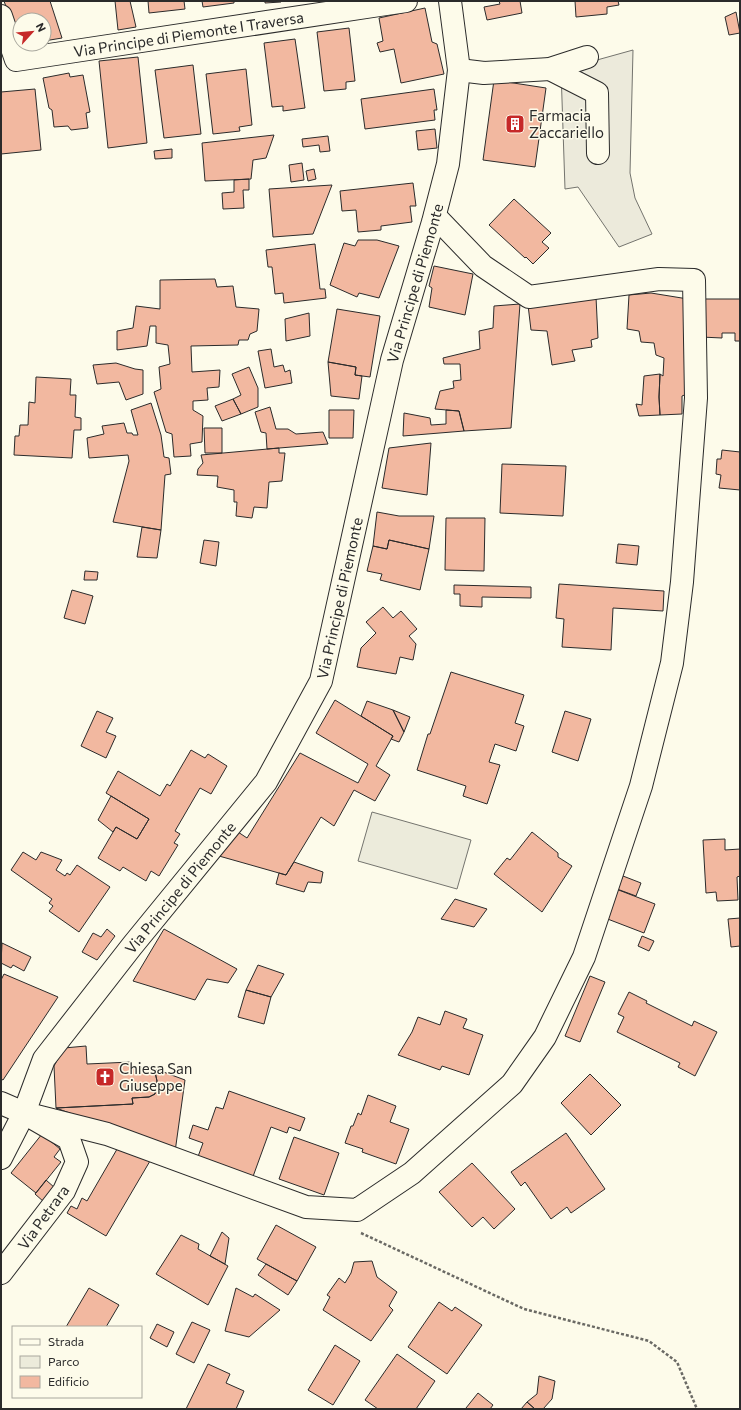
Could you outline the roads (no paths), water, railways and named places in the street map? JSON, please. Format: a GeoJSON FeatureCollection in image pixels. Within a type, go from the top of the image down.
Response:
{"type":"FeatureCollection","features":[{"type":"Feature","properties":{"kind":"street","name":"Via Principe di Piemonte I Traversa"},"geometry":{"type":"LineString","coordinates":[[1,16],[16,60],[406,1]]}},
{"type":"Feature","properties":{"kind":"street","name":"Via Principe di Piemonte"},"geometry":{"type":"LineString","coordinates":[[1,1158],[24,1113],[44,1059],[132,946],[266,782],[321,680],[392,360],[448,164],[459,70],[450,1]]}},
{"type":"Feature","properties":{"kind":"street"},"geometry":{"type":"LineString","coordinates":[[459,70],[484,73],[550,69],[587,57]]}},
{"type":"Feature","properties":{"kind":"street"},"geometry":{"type":"LineString","coordinates":[[550,69],[597,93],[598,152]]}},
{"type":"Feature","properties":{"kind":"street"},"geometry":{"type":"LineString","coordinates":[[1,1102],[24,1113],[107,1134],[306,1207],[356,1210],[412,1173],[512,1084],[545,1037],[584,957],[641,786],[672,663],[682,582],[696,398],[694,280],[660,279],[528,297],[483,266],[434,216]]}},
{"type":"Feature","properties":{"kind":"street","name":"Via Petrara"},"geometry":{"type":"LineString","coordinates":[[1,1273],[64,1191],[77,1162],[69,1139],[24,1113]]}},
{"type":"Feature","properties":{"kind":"place","name":"Farmacia Zaccariello"},"geometry":{"type":"Point","coordinates":[515,124]}},
{"type":"Feature","properties":{"kind":"place","name":"Chiesa San Giuseppe"},"geometry":{"type":"Point","coordinates":[105,1077]}}]}
